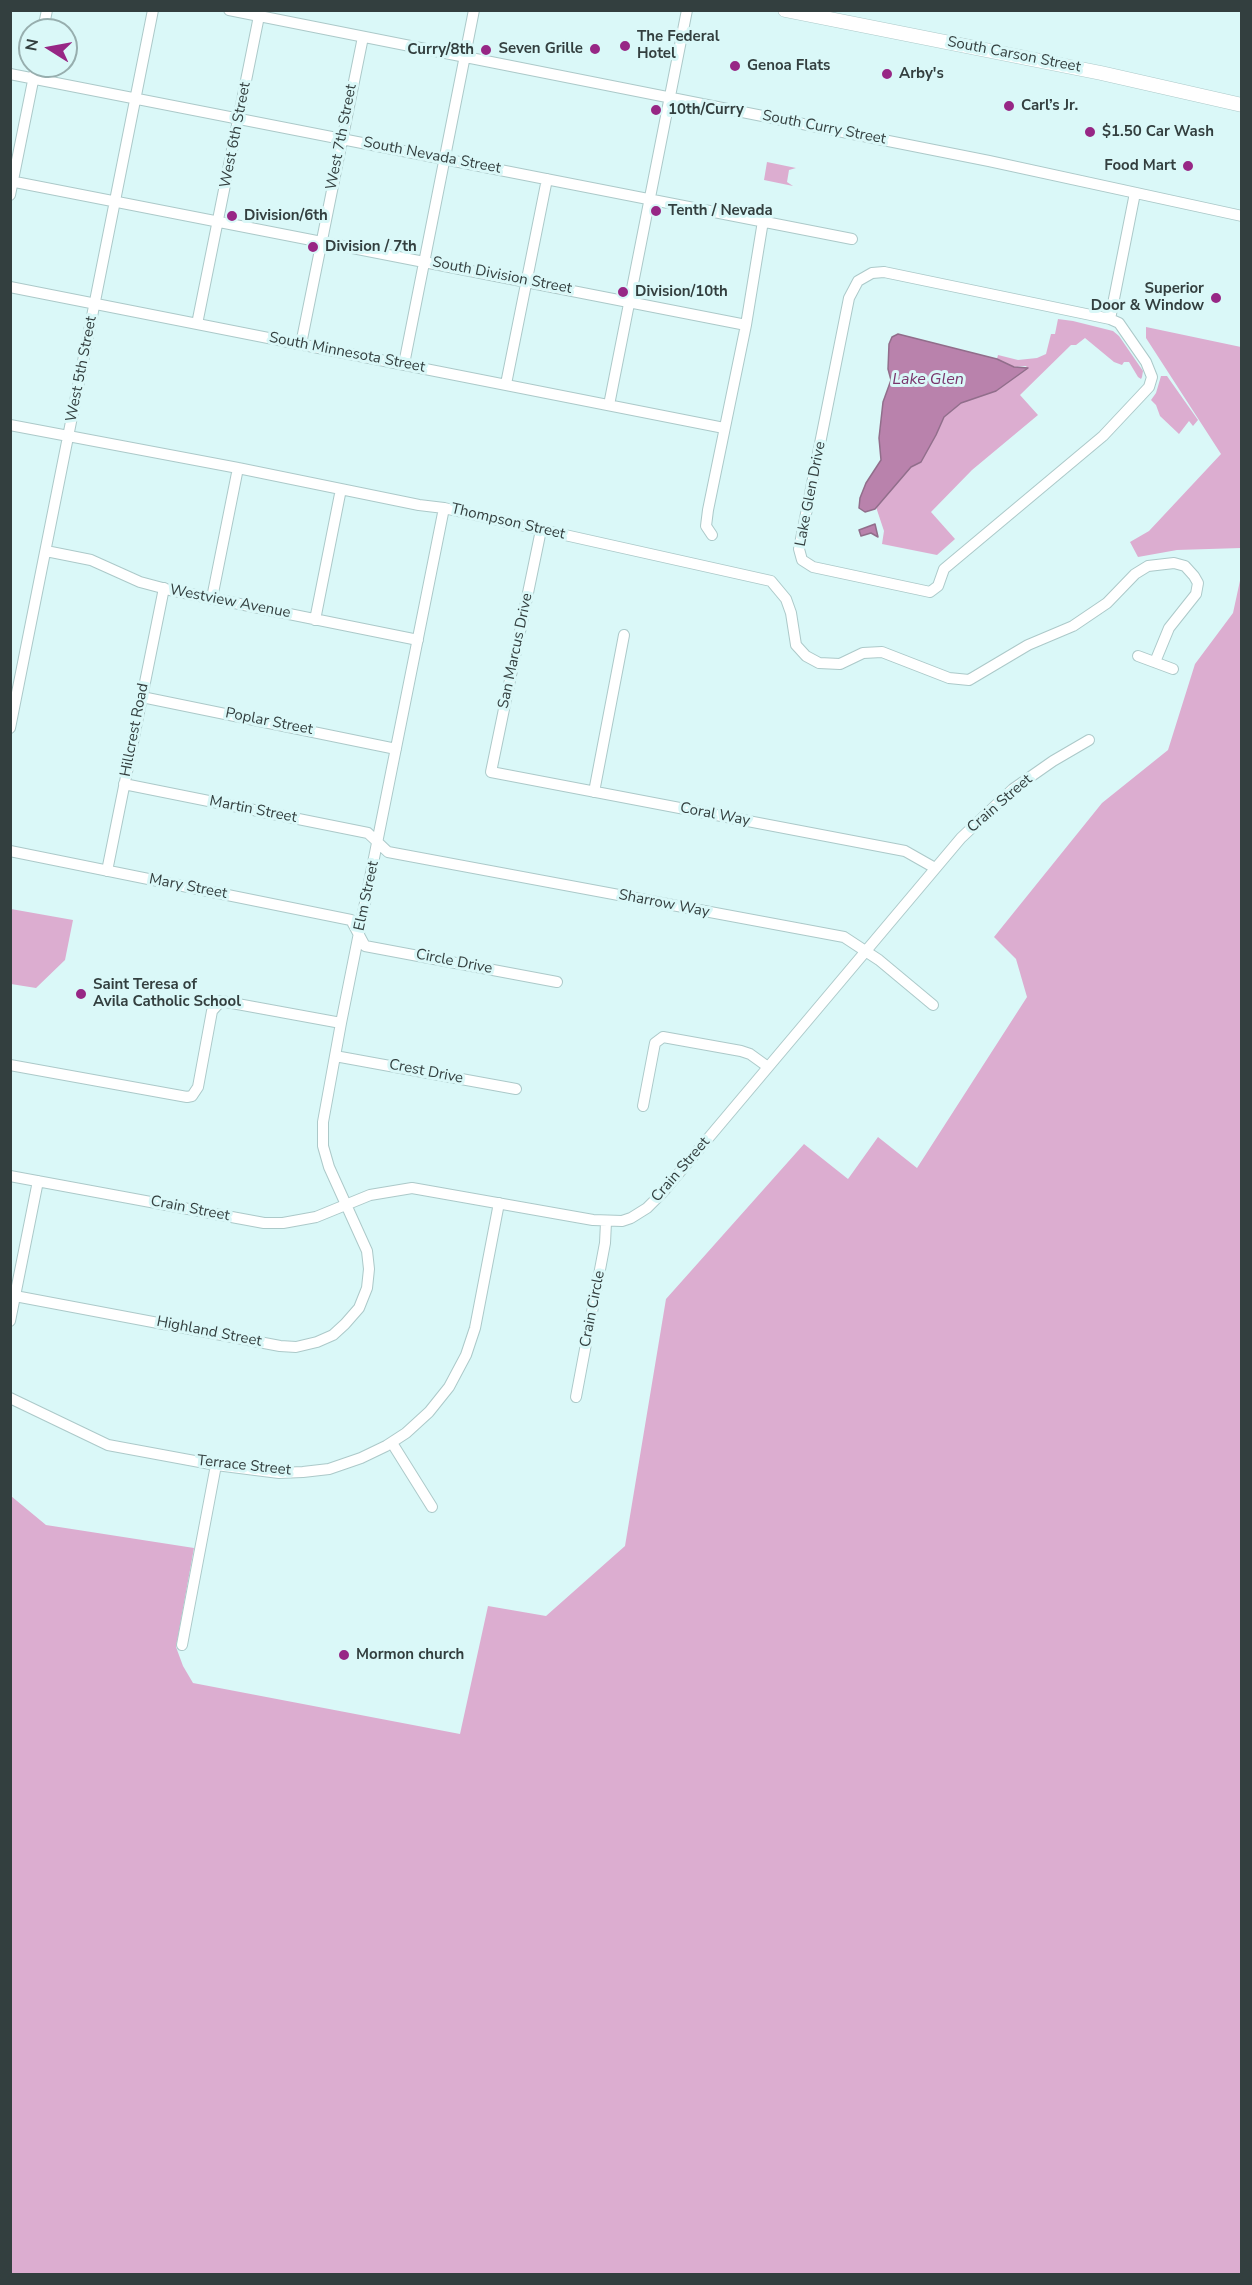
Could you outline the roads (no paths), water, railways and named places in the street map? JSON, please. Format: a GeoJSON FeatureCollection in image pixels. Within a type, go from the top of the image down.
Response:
{"type":"FeatureCollection","features":[{"type":"Feature","properties":{"kind":"main road","name":"South Carson Street"},"geometry":{"type":"LineString","coordinates":[[785,10],[1101,73],[1242,105]]}},
{"type":"Feature","properties":{"kind":"street","name":"West 5th Street"},"geometry":{"type":"LineString","coordinates":[[10,728],[153,10]]}},
{"type":"Feature","properties":{"kind":"street","name":"South Curry Street"},"geometry":{"type":"LineString","coordinates":[[229,10],[989,161],[1242,216]]}},
{"type":"Feature","properties":{"kind":"street"},"geometry":{"type":"LineString","coordinates":[[404,364],[474,10]]}},
{"type":"Feature","properties":{"kind":"street"},"geometry":{"type":"LineString","coordinates":[[609,405],[687,10]]}},
{"type":"Feature","properties":{"kind":"street","name":"West 6th Street"},"geometry":{"type":"LineString","coordinates":[[197,324],[259,16]]}},
{"type":"Feature","properties":{"kind":"street","name":"West 7th Street"},"geometry":{"type":"LineString","coordinates":[[301,344],[363,37]]}},
{"type":"Feature","properties":{"kind":"street","name":"South Nevada Street"},"geometry":{"type":"LineString","coordinates":[[10,74],[852,239]]}},
{"type":"Feature","properties":{"kind":"street"},"geometry":{"type":"LineString","coordinates":[[10,195],[33,79]]}},
{"type":"Feature","properties":{"kind":"street"},"geometry":{"type":"LineString","coordinates":[[506,384],[547,178]]}},
{"type":"Feature","properties":{"kind":"street","name":"South Division Street"},"geometry":{"type":"LineString","coordinates":[[12,182],[746,325]]}},
{"type":"Feature","properties":{"kind":"street"},"geometry":{"type":"LineString","coordinates":[[1110,319],[1135,193]]}},
{"type":"Feature","properties":{"kind":"street"},"geometry":{"type":"LineString","coordinates":[[712,535],[706,526],[708,510],[746,325],[763,221]]}},
{"type":"Feature","properties":{"kind":"street","name":"Lake Glen Drive"},"geometry":{"type":"LineString","coordinates":[[884,272],[1110,319],[1119,323],[1146,362],[1152,376],[1149,387],[1103,436],[944,569],[938,586],[930,592],[813,567],[802,560],[799,549],[849,298],[858,281],[872,273],[884,272]]}},
{"type":"Feature","properties":{"kind":"street","name":"South Minnesota Street"},"geometry":{"type":"LineString","coordinates":[[10,287],[724,428]]}},
{"type":"Feature","properties":{"kind":"street","name":"Thompson Street"},"geometry":{"type":"LineString","coordinates":[[10,425],[444,508],[771,581],[786,599],[791,613],[796,645],[806,656],[819,663],[840,664],[863,653],[882,652],[950,678],[969,680],[1028,645],[1073,626],[1107,603],[1135,574],[1158,563],[1174,563],[1185,566],[1194,576],[1198,583],[1196,594],[1169,628],[1155,662]]}},
{"type":"Feature","properties":{"kind":"street"},"geometry":{"type":"LineString","coordinates":[[212,598],[238,468]]}},
{"type":"Feature","properties":{"kind":"street"},"geometry":{"type":"LineString","coordinates":[[315,620],[341,489]]}},
{"type":"Feature","properties":{"kind":"street","name":"Elm Street"},"geometry":{"type":"LineString","coordinates":[[368,1278],[367,1251],[329,1167],[323,1146],[323,1122],[444,508]]}},
{"type":"Feature","properties":{"kind":"street","name":"San Marcus Drive"},"geometry":{"type":"LineString","coordinates":[[491,772],[541,530]]}},
{"type":"Feature","properties":{"kind":"street","name":"Westview Avenue"},"geometry":{"type":"LineString","coordinates":[[46,551],[91,560],[140,582],[164,588],[418,640]]}},
{"type":"Feature","properties":{"kind":"street","name":"Hillcrest Road"},"geometry":{"type":"LineString","coordinates":[[107,871],[164,588]]}},
{"type":"Feature","properties":{"kind":"street"},"geometry":{"type":"LineString","coordinates":[[594,792],[624,635]]}},
{"type":"Feature","properties":{"kind":"street"},"geometry":{"type":"LineString","coordinates":[[1138,656],[1173,669]]}},
{"type":"Feature","properties":{"kind":"street","name":"Poplar Street"},"geometry":{"type":"LineString","coordinates":[[142,697],[396,749]]}},
{"type":"Feature","properties":{"kind":"street","name":"Crain Street"},"geometry":{"type":"LineString","coordinates":[[10,1176],[264,1223],[283,1223],[316,1217],[370,1195],[412,1188],[606,1222],[622,1221],[647,1208],[968,830],[1013,789],[1053,761],[1089,740]]}},
{"type":"Feature","properties":{"kind":"street","name":"Coral Way"},"geometry":{"type":"LineString","coordinates":[[491,772],[905,851],[935,868]]}},
{"type":"Feature","properties":{"kind":"street","name":"Martin Street"},"geometry":{"type":"LineString","coordinates":[[124,784],[368,833],[378,841]]}},
{"type":"Feature","properties":{"kind":"street","name":"Sharrow Way"},"geometry":{"type":"LineString","coordinates":[[378,841],[388,852],[844,937],[866,951],[933,1005]]}},
{"type":"Feature","properties":{"kind":"street","name":"Mary Street"},"geometry":{"type":"LineString","coordinates":[[10,851],[351,920],[360,932]]}},
{"type":"Feature","properties":{"kind":"street","name":"Circle Drive"},"geometry":{"type":"LineString","coordinates":[[360,932],[365,946],[557,982]]}},
{"type":"Feature","properties":{"kind":"street"},"geometry":{"type":"LineString","coordinates":[[10,1065],[187,1097],[196,1093],[212,1011],[221,1001],[341,1023]]}},
{"type":"Feature","properties":{"kind":"street"},"geometry":{"type":"LineString","coordinates":[[643,1106],[654,1043],[663,1037],[741,1051],[750,1054],[768,1067]]}},
{"type":"Feature","properties":{"kind":"street","name":"Crest Drive"},"geometry":{"type":"LineString","coordinates":[[335,1056],[516,1089]]}},
{"type":"Feature","properties":{"kind":"street"},"geometry":{"type":"LineString","coordinates":[[10,1321],[38,1181]]}},
{"type":"Feature","properties":{"kind":"street","name":"Terrace Street"},"geometry":{"type":"LineString","coordinates":[[10,1398],[108,1445],[216,1465],[279,1473],[303,1472],[329,1469],[361,1458],[392,1443],[406,1433],[429,1412],[449,1387],[466,1355],[476,1328],[498,1203]]}},
{"type":"Feature","properties":{"kind":"street","name":"Crain Circle"},"geometry":{"type":"LineString","coordinates":[[576,1396],[605,1243],[606,1222]]}},
{"type":"Feature","properties":{"kind":"street","name":"Highland Street"},"geometry":{"type":"LineString","coordinates":[[15,1296],[280,1346],[296,1347],[333,1335],[345,1324],[359,1308],[367,1288],[368,1278]]}},
{"type":"Feature","properties":{"kind":"street"},"geometry":{"type":"LineString","coordinates":[[392,1443],[432,1507]]}},
{"type":"Feature","properties":{"kind":"street"},"geometry":{"type":"LineString","coordinates":[[182,1645],[216,1465]]}},
{"type":"Feature","properties":{"kind":"water","name":"Lake Glen"},"geometry":{"type":"Polygon","coordinates":[[[898,334],[997,359],[1014,367],[1028,368],[996,391],[961,403],[944,417],[921,462],[911,467],[875,509],[865,512],[859,508],[860,498],[866,483],[881,460],[879,438],[883,402],[891,380],[888,369],[889,344],[892,337],[898,334]]]}},
{"type":"Feature","properties":{"kind":"water"},"geometry":{"type":"Polygon","coordinates":[[[875,524],[878,537],[871,533],[861,536],[859,530],[875,524]]]}},
{"type":"Feature","properties":{"kind":"place","name":"The Federal Hotel"},"geometry":{"type":"Point","coordinates":[625,46]}},
{"type":"Feature","properties":{"kind":"place","name":"Seven Grille"},"geometry":{"type":"Point","coordinates":[595,49]}},
{"type":"Feature","properties":{"kind":"place","name":"Curry/8th"},"geometry":{"type":"Point","coordinates":[486,50]}},
{"type":"Feature","properties":{"kind":"place","name":"Genoa Flats"},"geometry":{"type":"Point","coordinates":[735,66]}},
{"type":"Feature","properties":{"kind":"place","name":"Arby's"},"geometry":{"type":"Point","coordinates":[887,74]}},
{"type":"Feature","properties":{"kind":"place","name":"Carl’s Jr."},"geometry":{"type":"Point","coordinates":[1009,106]}},
{"type":"Feature","properties":{"kind":"place","name":"10th/Curry"},"geometry":{"type":"Point","coordinates":[656,110]}},
{"type":"Feature","properties":{"kind":"place","name":"$1.50 Car Wash"},"geometry":{"type":"Point","coordinates":[1090,132]}},
{"type":"Feature","properties":{"kind":"place","name":"Food Mart"},"geometry":{"type":"Point","coordinates":[1188,166]}},
{"type":"Feature","properties":{"kind":"place","name":"Tenth / Nevada"},"geometry":{"type":"Point","coordinates":[656,211]}},
{"type":"Feature","properties":{"kind":"place","name":"Division/6th"},"geometry":{"type":"Point","coordinates":[232,216]}},
{"type":"Feature","properties":{"kind":"place","name":"Division / 7th"},"geometry":{"type":"Point","coordinates":[313,247]}},
{"type":"Feature","properties":{"kind":"place","name":"Division/10th"},"geometry":{"type":"Point","coordinates":[623,292]}},
{"type":"Feature","properties":{"kind":"place","name":"Superior Door & Window"},"geometry":{"type":"Point","coordinates":[1216,298]}},
{"type":"Feature","properties":{"kind":"place","name":"Saint Teresa of Avila Catholic School"},"geometry":{"type":"Point","coordinates":[81,994]}},
{"type":"Feature","properties":{"kind":"place","name":"Mormon church"},"geometry":{"type":"Point","coordinates":[344,1655]}}]}
